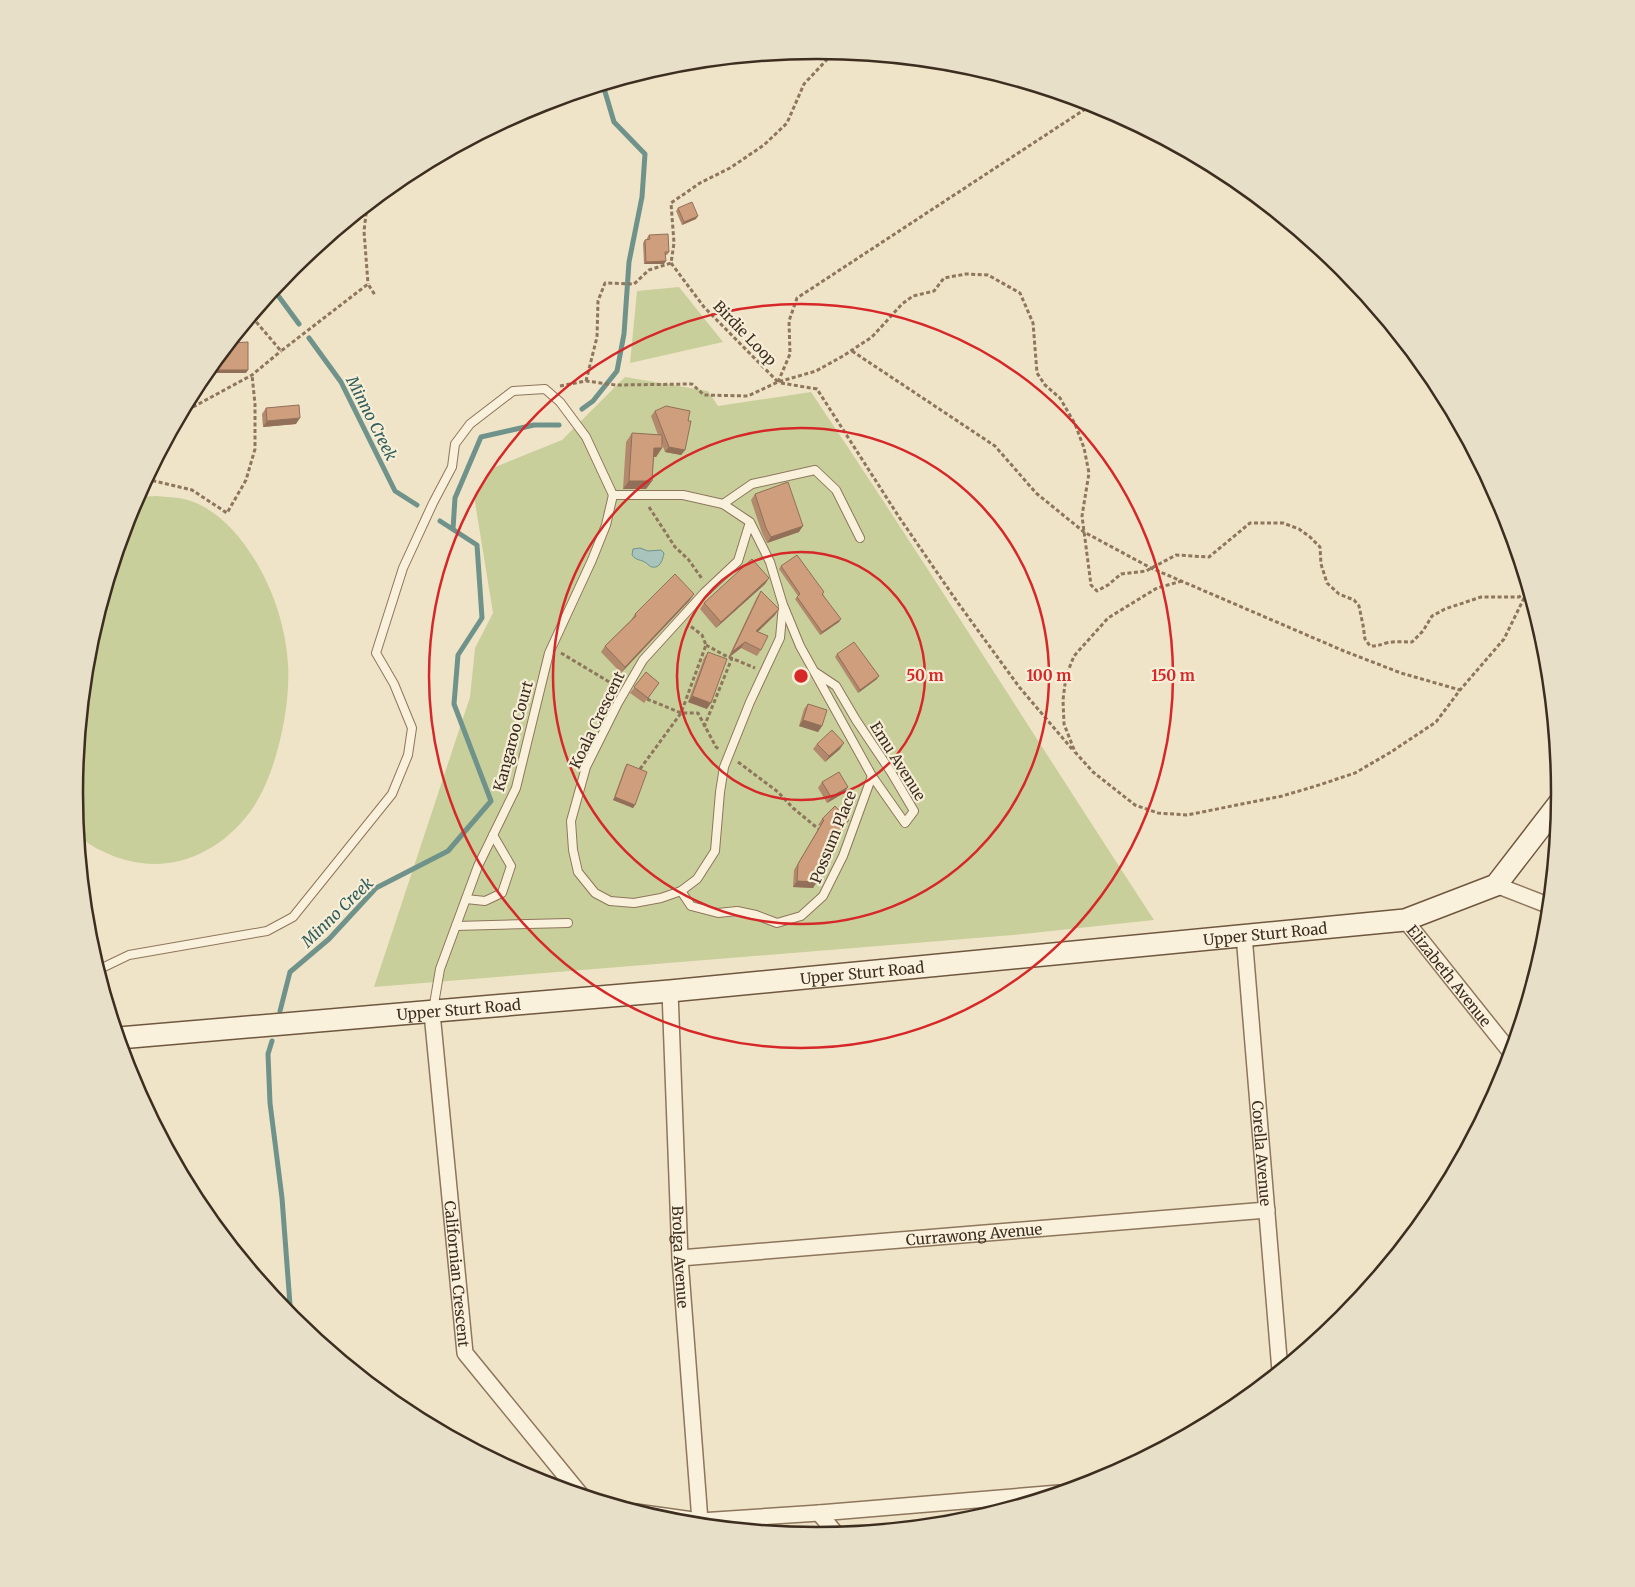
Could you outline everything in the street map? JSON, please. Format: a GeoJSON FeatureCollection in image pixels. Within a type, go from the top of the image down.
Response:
{"type":"FeatureCollection","features":[{"type":"Feature","properties":{"kind":"main road"},"geometry":{"type":"LineString","coordinates":[[1496,884],[1552,813]]}},
{"type":"Feature","properties":{"kind":"main road","name":"Upper Sturt Road"},"geometry":{"type":"LineString","coordinates":[[125,1038],[432,1013],[1405,920],[1496,884]]}},
{"type":"Feature","properties":{"kind":"street"},"geometry":{"type":"LineString","coordinates":[[1496,884],[1544,903]]}},
{"type":"Feature","properties":{"kind":"street","name":"Elizabeth Avenue"},"geometry":{"type":"LineString","coordinates":[[1405,920],[1507,1047]]}},
{"type":"Feature","properties":{"kind":"street","name":"Corella Avenue"},"geometry":{"type":"LineString","coordinates":[[1244,935],[1279,1364]]}},
{"type":"Feature","properties":{"kind":"street","name":"Brolga Avenue"},"geometry":{"type":"LineString","coordinates":[[670,991],[680,1258],[700,1518]]}},
{"type":"Feature","properties":{"kind":"street","name":"Californian Crescent"},"geometry":{"type":"LineString","coordinates":[[432,1013],[465,1354],[575,1487]]}},
{"type":"Feature","properties":{"kind":"street","name":"Currawong Avenue"},"geometry":{"type":"LineString","coordinates":[[680,1258],[1267,1210]]}},
{"type":"Feature","properties":{"kind":"street"},"geometry":{"type":"LineString","coordinates":[[711,1520],[1034,1495]]}},
{"type":"Feature","properties":{"kind":"street"},"geometry":{"type":"LineString","coordinates":[[819,1513],[831,1528]]}},
{"type":"Feature","properties":{"kind":"lane"},"geometry":{"type":"LineString","coordinates":[[104,966],[129,954],[267,931],[293,917],[392,794],[408,755],[412,728],[394,684],[376,653],[403,568],[452,467],[455,444],[470,424],[513,391],[545,389],[560,402],[586,438],[613,495],[683,496],[723,504],[750,522]]}},
{"type":"Feature","properties":{"kind":"lane"},"geometry":{"type":"LineString","coordinates":[[723,504],[752,484],[815,470],[836,490],[860,538]]}},
{"type":"Feature","properties":{"kind":"lane","name":"Kangaroo Court"},"geometry":{"type":"LineString","coordinates":[[432,1013],[440,969],[478,866],[516,788],[552,648],[606,525],[613,495]]}},
{"type":"Feature","properties":{"kind":"lane","name":"Koala Crescent"},"geometry":{"type":"LineString","coordinates":[[750,522],[770,562],[783,605],[780,638],[750,702],[724,767],[715,851],[697,879],[681,891],[661,898],[634,903],[610,901],[595,894],[578,872],[573,850],[570,821],[586,767],[643,660],[680,619],[738,561],[750,522]]}},
{"type":"Feature","properties":{"kind":"lane","name":"Emu Avenue"},"geometry":{"type":"LineString","coordinates":[[783,605],[800,646],[872,776],[905,823],[914,811],[891,772],[836,686],[815,672]]}},
{"type":"Feature","properties":{"kind":"lane","name":"Possum Place"},"geometry":{"type":"LineString","coordinates":[[681,891],[691,906],[718,913],[737,911],[756,915],[777,923],[801,916],[824,896],[846,849],[872,776]]}},
{"type":"Feature","properties":{"kind":"lane"},"geometry":{"type":"LineString","coordinates":[[466,899],[485,902],[502,893],[511,866],[493,835]]}},
{"type":"Feature","properties":{"kind":"lane"},"geometry":{"type":"LineString","coordinates":[[456,926],[568,923]]}},
{"type":"Feature","properties":{"kind":"path"},"geometry":{"type":"LineString","coordinates":[[586,381],[597,337],[598,301],[605,284],[634,284],[649,270],[671,263],[674,243],[671,203],[700,183],[730,168],[764,145],[787,123],[804,84],[827,59]]}},
{"type":"Feature","properties":{"kind":"path"},"geometry":{"type":"LineString","coordinates":[[778,382],[790,354],[789,320],[796,298],[1085,110]]}},
{"type":"Feature","properties":{"kind":"path"},"geometry":{"type":"LineString","coordinates":[[366,214],[364,231],[368,284],[375,295]]}},
{"type":"Feature","properties":{"kind":"path","name":"Birdie Loop"},"geometry":{"type":"LineString","coordinates":[[671,263],[704,307],[778,382],[816,371],[852,351],[872,337],[902,304],[913,296],[934,291],[944,278],[966,274],[988,275],[1020,292],[1033,323],[1037,374],[1045,385],[1060,398],[1075,424],[1084,448],[1090,473],[1082,516],[1091,585],[1097,592],[1122,574],[1146,571],[1176,555],[1209,557],[1250,523],[1283,523],[1300,529],[1320,547],[1321,564],[1327,583],[1339,594],[1354,600],[1359,606],[1365,639],[1370,646],[1379,646],[1398,641],[1412,642],[1423,632],[1432,616],[1445,609],[1481,597],[1519,597],[1524,593]]}},
{"type":"Feature","properties":{"kind":"path"},"geometry":{"type":"LineString","coordinates":[[193,408],[252,375],[368,284]]}},
{"type":"Feature","properties":{"kind":"path"},"geometry":{"type":"LineString","coordinates":[[255,321],[281,351]]}},
{"type":"Feature","properties":{"kind":"path"},"geometry":{"type":"LineString","coordinates":[[852,351],[995,446],[1036,493],[1084,532],[1151,568],[1344,651],[1401,673],[1460,690]]}},
{"type":"Feature","properties":{"kind":"path"},"geometry":{"type":"LineString","coordinates":[[153,482],[192,490],[227,513],[246,480],[256,449],[252,375]]}},
{"type":"Feature","properties":{"kind":"path"},"geometry":{"type":"LineString","coordinates":[[545,389],[586,381],[616,385],[692,384],[704,395],[748,396],[778,382],[817,389],[899,517],[1020,688],[1093,772],[1135,805],[1158,813],[1187,815],[1282,796],[1355,773],[1391,752],[1436,722],[1460,690],[1504,639],[1525,597]]}},
{"type":"Feature","properties":{"kind":"path"},"geometry":{"type":"LineString","coordinates":[[642,496],[676,547],[688,559],[709,589]]}},
{"type":"Feature","properties":{"kind":"path"},"geometry":{"type":"LineString","coordinates":[[1074,752],[1064,724],[1063,700],[1066,676],[1074,656],[1108,618],[1157,588],[1182,581]]}},
{"type":"Feature","properties":{"kind":"path"},"geometry":{"type":"LineString","coordinates":[[680,619],[702,635],[706,645],[764,672]]}},
{"type":"Feature","properties":{"kind":"path"},"geometry":{"type":"LineString","coordinates":[[640,769],[681,712],[706,645]]}},
{"type":"Feature","properties":{"kind":"path"},"geometry":{"type":"LineString","coordinates":[[552,648],[625,691]]}},
{"type":"Feature","properties":{"kind":"path"},"geometry":{"type":"LineString","coordinates":[[704,727],[732,658]]}},
{"type":"Feature","properties":{"kind":"path"},"geometry":{"type":"LineString","coordinates":[[647,699],[681,712],[698,713],[716,747],[758,776],[778,792],[792,808],[846,849]]}},
{"type":"Feature","properties":{"kind":"green space"},"geometry":{"type":"Polygon","coordinates":[[[679,287],[723,342],[630,363],[637,291],[679,287]]]}},
{"type":"Feature","properties":{"kind":"green space"},"geometry":{"type":"Polygon","coordinates":[[[625,377],[708,391],[718,406],[811,392],[898,523],[1154,920],[1013,935],[374,987],[470,697],[475,648],[493,613],[474,496],[495,467],[562,440],[625,377]]]}},
{"type":"Feature","properties":{"kind":"green space"},"geometry":{"type":"Polygon","coordinates":[[[146,497],[179,498],[191,501],[212,512],[231,528],[247,547],[267,582],[281,622],[288,664],[287,700],[280,741],[267,780],[250,812],[219,843],[201,853],[182,860],[162,864],[121,859],[97,849],[84,840],[84,745],[97,650],[108,603],[122,557],[146,497]]]}},
{"type":"Feature","properties":{"kind":"water"},"geometry":{"type":"Polygon","coordinates":[[[640,548],[648,551],[661,550],[664,553],[662,561],[659,565],[651,567],[637,559],[632,555],[633,549],[640,548]]]}},
{"type":"Feature","properties":{"kind":"building"},"geometry":{"type":"Polygon","coordinates":[[[692,202],[698,216],[684,222],[678,208],[692,202]]]}},
{"type":"Feature","properties":{"kind":"building"},"geometry":{"type":"Polygon","coordinates":[[[668,234],[669,252],[665,252],[666,261],[646,262],[645,240],[650,239],[649,235],[668,234]]]}},
{"type":"Feature","properties":{"kind":"building"},"geometry":{"type":"Polygon","coordinates":[[[248,342],[248,370],[218,370],[235,346],[238,343],[248,342]]]}},
{"type":"Feature","properties":{"kind":"building"},"geometry":{"type":"Polygon","coordinates":[[[299,405],[300,418],[267,421],[266,408],[299,405]]]}},
{"type":"Feature","properties":{"kind":"building"},"geometry":{"type":"Polygon","coordinates":[[[666,406],[690,411],[688,421],[691,421],[685,450],[669,447],[655,411],[666,406]]]}},
{"type":"Feature","properties":{"kind":"building"},"geometry":{"type":"Polygon","coordinates":[[[632,433],[662,435],[662,448],[654,448],[652,481],[629,481],[632,433]]]}},
{"type":"Feature","properties":{"kind":"building"},"geometry":{"type":"Polygon","coordinates":[[[788,482],[803,526],[771,537],[766,528],[755,494],[788,482]]]}},
{"type":"Feature","properties":{"kind":"building"},"geometry":{"type":"Polygon","coordinates":[[[797,555],[841,619],[822,632],[797,597],[800,594],[781,566],[797,555]]]}},
{"type":"Feature","properties":{"kind":"building"},"geometry":{"type":"Polygon","coordinates":[[[752,559],[769,578],[721,622],[704,603],[752,559]]]}},
{"type":"Feature","properties":{"kind":"building"},"geometry":{"type":"Polygon","coordinates":[[[675,574],[694,594],[625,667],[605,646],[675,574]]]}},
{"type":"Feature","properties":{"kind":"building"},"geometry":{"type":"Polygon","coordinates":[[[761,591],[779,609],[756,631],[768,636],[761,650],[745,642],[732,652],[761,591]]]}},
{"type":"Feature","properties":{"kind":"building"},"geometry":{"type":"Polygon","coordinates":[[[854,642],[879,676],[860,690],[837,654],[854,642]]]}},
{"type":"Feature","properties":{"kind":"building"},"geometry":{"type":"Polygon","coordinates":[[[708,652],[727,659],[711,703],[692,696],[708,652]]]}},
{"type":"Feature","properties":{"kind":"building"},"geometry":{"type":"Polygon","coordinates":[[[646,672],[659,683],[648,698],[634,687],[646,672]]]}},
{"type":"Feature","properties":{"kind":"building"},"geometry":{"type":"Polygon","coordinates":[[[808,704],[827,710],[822,726],[803,720],[808,704]]]}},
{"type":"Feature","properties":{"kind":"building"},"geometry":{"type":"Polygon","coordinates":[[[832,730],[844,743],[829,756],[817,744],[832,730]]]}},
{"type":"Feature","properties":{"kind":"building"},"geometry":{"type":"Polygon","coordinates":[[[627,764],[647,772],[635,805],[615,797],[627,764]]]}},
{"type":"Feature","properties":{"kind":"building"},"geometry":{"type":"Polygon","coordinates":[[[839,772],[848,787],[831,797],[822,782],[839,772]]]}},
{"type":"Feature","properties":{"kind":"building"},"geometry":{"type":"Polygon","coordinates":[[[835,806],[849,820],[830,840],[834,842],[818,871],[817,882],[797,881],[798,864],[824,820],[822,819],[835,806]]]}},
{"type":"Feature","properties":{"kind":"waterway"},"geometry":{"type":"LineString","coordinates":[[582,409],[593,401],[617,371],[624,334],[629,262],[642,197],[645,154],[614,122],[605,91]]}},
{"type":"Feature","properties":{"kind":"waterway","name":"Minno Creek"},"geometry":{"type":"LineString","coordinates":[[278,295],[299,324]]}},
{"type":"Feature","properties":{"kind":"waterway","name":"Minno Creek"},"geometry":{"type":"LineString","coordinates":[[309,338],[341,382],[395,491],[417,505]]}},
{"type":"Feature","properties":{"kind":"waterway"},"geometry":{"type":"LineString","coordinates":[[453,529],[455,498],[481,437],[534,425],[559,425]]}},
{"type":"Feature","properties":{"kind":"waterway","name":"Minno Creek"},"geometry":{"type":"LineString","coordinates":[[280,1011],[290,972],[329,939],[376,888],[448,851],[491,801],[454,704],[458,655],[482,618],[477,545],[440,521]]}},
{"type":"Feature","properties":{"kind":"waterway","name":"Minno Creek"},"geometry":{"type":"LineString","coordinates":[[272,1041],[268,1054],[270,1103],[282,1198],[290,1305]]}}]}
